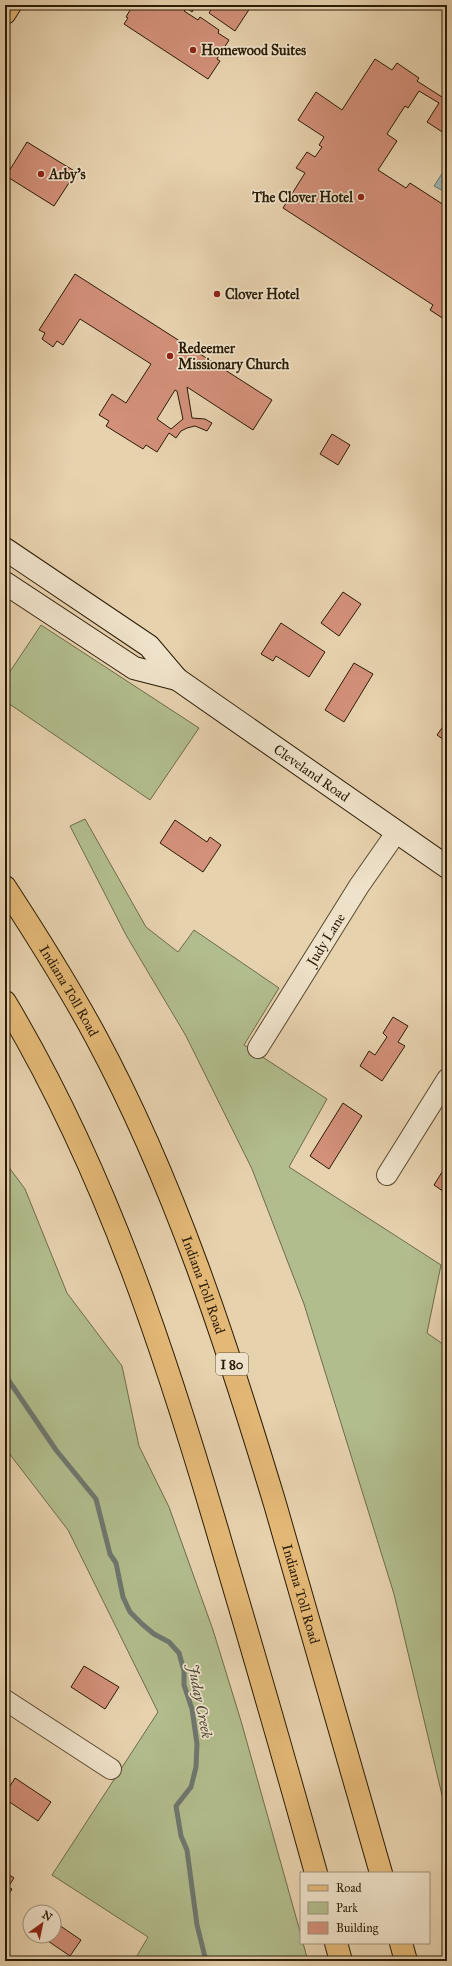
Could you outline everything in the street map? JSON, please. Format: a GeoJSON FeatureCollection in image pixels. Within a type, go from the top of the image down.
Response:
{"type":"FeatureCollection","features":[{"type":"Feature","properties":{"kind":"main road"},"geometry":{"type":"LineString","coordinates":[[5,13],[10,5]]}},
{"type":"Feature","properties":{"kind":"main road","name":"Cleveland Road"},"geometry":{"type":"LineString","coordinates":[[5,549],[148,646],[177,679],[396,833],[447,867]]}},
{"type":"Feature","properties":{"kind":"main road","name":"Cleveland Road"},"geometry":{"type":"LineString","coordinates":[[5,583],[134,668],[177,679]]}},
{"type":"Feature","properties":{"kind":"main road","name":"Indiana Toll Road"},"geometry":{"type":"LineString","coordinates":[[5,887],[57,968],[107,1058],[150,1150],[204,1284],[246,1409],[381,1872]]}},
{"type":"Feature","properties":{"kind":"main road"},"geometry":{"type":"LineString","coordinates":[[5,1002],[23,1032],[80,1144],[122,1241],[153,1324],[190,1436],[316,1872]]}},
{"type":"Feature","properties":{"kind":"main road"},"geometry":{"type":"LineString","coordinates":[[336,1944],[341,1961]]}},
{"type":"Feature","properties":{"kind":"main road"},"geometry":{"type":"LineString","coordinates":[[401,1944],[406,1961]]}},
{"type":"Feature","properties":{"kind":"street","name":"Judy Lane"},"geometry":{"type":"LineString","coordinates":[[258,1048],[324,939],[396,833]]}},
{"type":"Feature","properties":{"kind":"street"},"geometry":{"type":"LineString","coordinates":[[386,1175],[447,1079]]}},
{"type":"Feature","properties":{"kind":"street"},"geometry":{"type":"LineString","coordinates":[[5,1700],[111,1769]]}},
{"type":"Feature","properties":{"kind":"green space"},"geometry":{"type":"Polygon","coordinates":[[[41,625],[199,728],[150,800],[5,701],[5,679],[41,625]]]}},
{"type":"Feature","properties":{"kind":"green space"},"geometry":{"type":"Polygon","coordinates":[[[85,819],[146,927],[178,952],[194,930],[279,988],[244,1045],[327,1099],[289,1167],[441,1265],[427,1333],[447,1347],[447,1816],[394,1594],[304,1304],[252,1169],[186,1036],[126,935],[70,826],[85,819]]]}},
{"type":"Feature","properties":{"kind":"green space"},"geometry":{"type":"Polygon","coordinates":[[[5,1162],[25,1189],[67,1293],[122,1366],[139,1446],[169,1507],[213,1630],[241,1721],[300,1931],[300,1944],[303,1944],[308,1961],[134,1961],[148,1937],[52,1875],[158,1712],[68,1530],[5,1448],[5,1162]]]}},
{"type":"Feature","properties":{"kind":"water"},"geometry":{"type":"Polygon","coordinates":[[[447,166],[447,193],[434,186],[447,166]]]}},
{"type":"Feature","properties":{"kind":"building","name":"Homewood Suites"},"geometry":{"type":"Polygon","coordinates":[[[133,5],[196,5],[192,12],[187,8],[184,11],[198,20],[200,17],[219,30],[218,33],[229,40],[217,59],[220,61],[208,79],[124,24],[133,5]]]}},
{"type":"Feature","properties":{"kind":"building","name":"Homewood Suites"},"geometry":{"type":"Polygon","coordinates":[[[214,5],[252,5],[235,31],[209,13],[214,5]]]}},
{"type":"Feature","properties":{"kind":"building","name":"The Clover Hotel"},"geometry":{"type":"Polygon","coordinates":[[[375,59],[392,70],[397,63],[419,78],[417,81],[442,97],[447,90],[447,135],[427,122],[439,103],[419,91],[408,108],[405,106],[387,134],[397,141],[378,170],[406,188],[410,183],[447,207],[447,321],[430,310],[433,305],[283,208],[305,173],[296,168],[307,152],[315,157],[322,147],[319,145],[324,137],[298,120],[316,92],[342,110],[375,59]]]}},
{"type":"Feature","properties":{"kind":"building","name":"Arby's"},"geometry":{"type":"Polygon","coordinates":[[[27,142],[76,172],[54,206],[6,176],[27,142]]]}},
{"type":"Feature","properties":{"kind":"building","name":"Redeemer Missionary Church"},"geometry":{"type":"Polygon","coordinates":[[[75,274],[272,400],[253,430],[187,387],[192,418],[205,419],[212,423],[207,431],[195,426],[181,431],[176,438],[169,433],[157,452],[146,445],[143,449],[106,426],[109,421],[99,415],[112,394],[126,403],[151,364],[80,319],[63,345],[57,341],[53,347],[42,339],[45,333],[39,330],[75,274]],[[175,390],[157,419],[171,429],[183,419],[177,391],[175,390]]]}},
{"type":"Feature","properties":{"kind":"building"},"geometry":{"type":"Polygon","coordinates":[[[332,434],[350,445],[338,465],[320,454],[332,434]]]}},
{"type":"Feature","properties":{"kind":"building"},"geometry":{"type":"Polygon","coordinates":[[[343,592],[361,604],[339,636],[321,623],[343,592]]]}},
{"type":"Feature","properties":{"kind":"building"},"geometry":{"type":"Polygon","coordinates":[[[281,623],[325,652],[309,677],[276,656],[273,661],[261,654],[281,623]]]}},
{"type":"Feature","properties":{"kind":"building"},"geometry":{"type":"Polygon","coordinates":[[[354,663],[373,674],[344,722],[325,710],[354,663]]]}},
{"type":"Feature","properties":{"kind":"building"},"geometry":{"type":"Polygon","coordinates":[[[447,721],[447,742],[437,735],[447,721]]]}},
{"type":"Feature","properties":{"kind":"building"},"geometry":{"type":"Polygon","coordinates":[[[175,820],[207,842],[210,837],[221,845],[203,872],[160,843],[175,820]]]}},
{"type":"Feature","properties":{"kind":"building"},"geometry":{"type":"Polygon","coordinates":[[[393,1017],[408,1026],[398,1042],[405,1046],[382,1081],[360,1066],[369,1051],[375,1055],[387,1037],[383,1033],[393,1017]]]}},
{"type":"Feature","properties":{"kind":"building"},"geometry":{"type":"Polygon","coordinates":[[[343,1103],[362,1116],[329,1169],[310,1156],[343,1103]]]}},
{"type":"Feature","properties":{"kind":"building"},"geometry":{"type":"Polygon","coordinates":[[[447,1164],[447,1194],[434,1185],[447,1164]]]}},
{"type":"Feature","properties":{"kind":"building"},"geometry":{"type":"Polygon","coordinates":[[[84,1666],[119,1687],[105,1709],[71,1687],[84,1666]]]}},
{"type":"Feature","properties":{"kind":"building"},"geometry":{"type":"Polygon","coordinates":[[[15,1778],[51,1802],[38,1821],[5,1799],[5,1794],[15,1778]]]}},
{"type":"Feature","properties":{"kind":"building"},"geometry":{"type":"Polygon","coordinates":[[[5,1872],[14,1878],[8,1887],[12,1889],[5,1900],[5,1872]]]}},
{"type":"Feature","properties":{"kind":"building"},"geometry":{"type":"Polygon","coordinates":[[[62,1927],[81,1940],[70,1956],[52,1944],[62,1944],[62,1927]]]}},
{"type":"Feature","properties":{"kind":"waterway","name":"Juday Creek"},"geometry":{"type":"LineString","coordinates":[[5,1375],[56,1450],[96,1499],[110,1554],[116,1563],[123,1597],[130,1612],[154,1634],[169,1642],[179,1653],[184,1671],[184,1685],[192,1709],[197,1744],[196,1767],[191,1787],[176,1806],[181,1836],[187,1850],[197,1925],[206,1961]]}},
{"type":"Feature","properties":{"kind":"place","name":"Homewood Suites"},"geometry":{"type":"Point","coordinates":[193,50]}},
{"type":"Feature","properties":{"kind":"place","name":"Arby's"},"geometry":{"type":"Point","coordinates":[41,174]}},
{"type":"Feature","properties":{"kind":"place","name":"The Clover Hotel"},"geometry":{"type":"Point","coordinates":[361,197]}},
{"type":"Feature","properties":{"kind":"place","name":"Clover Hotel"},"geometry":{"type":"Point","coordinates":[217,294]}},
{"type":"Feature","properties":{"kind":"place","name":"Redeemer Missionary Church"},"geometry":{"type":"Point","coordinates":[170,356]}}]}
